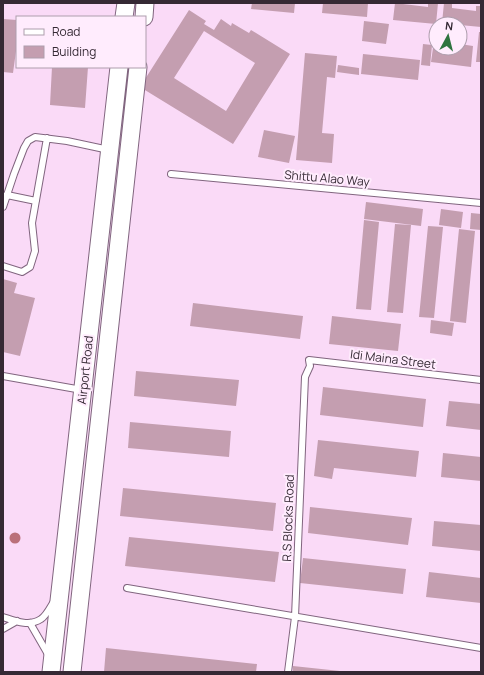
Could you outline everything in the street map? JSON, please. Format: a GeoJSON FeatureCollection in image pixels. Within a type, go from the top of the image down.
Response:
{"type":"FeatureCollection","features":[{"type":"Feature","properties":{"kind":"main road"},"geometry":{"type":"LineString","coordinates":[[124,16],[126,3]]}},
{"type":"Feature","properties":{"kind":"main road"},"geometry":{"type":"LineString","coordinates":[[144,16],[145,3]]}},
{"type":"Feature","properties":{"kind":"main road","name":"Airport Road"},"geometry":{"type":"LineString","coordinates":[[52,667],[119,68]]}},
{"type":"Feature","properties":{"kind":"main road","name":"Airport Road"},"geometry":{"type":"LineString","coordinates":[[72,672],[138,68]]}},
{"type":"Feature","properties":{"kind":"lane"},"geometry":{"type":"LineString","coordinates":[[3,207],[5,196],[24,148],[28,141],[35,136],[110,150]]}},
{"type":"Feature","properties":{"kind":"lane"},"geometry":{"type":"LineString","coordinates":[[3,266],[22,272],[30,267],[35,251],[32,223],[47,138]]}},
{"type":"Feature","properties":{"kind":"lane","name":"Shittu Alao Way"},"geometry":{"type":"LineString","coordinates":[[170,174],[481,204]]}},
{"type":"Feature","properties":{"kind":"lane"},"geometry":{"type":"LineString","coordinates":[[5,196],[36,201]]}},
{"type":"Feature","properties":{"kind":"lane","name":"Idi Maina Street"},"geometry":{"type":"LineString","coordinates":[[310,366],[309,360],[481,380]]}},
{"type":"Feature","properties":{"kind":"lane","name":"R.S Blocks Road"},"geometry":{"type":"LineString","coordinates":[[288,672],[295,617],[305,377],[310,366]]}},
{"type":"Feature","properties":{"kind":"lane"},"geometry":{"type":"LineString","coordinates":[[3,376],[83,390]]}},
{"type":"Feature","properties":{"kind":"lane"},"geometry":{"type":"LineString","coordinates":[[126,588],[481,648]]}},
{"type":"Feature","properties":{"kind":"lane"},"geometry":{"type":"LineString","coordinates":[[3,617],[30,623],[42,619],[60,594]]}},
{"type":"Feature","properties":{"kind":"lane"},"geometry":{"type":"LineString","coordinates":[[3,629],[17,621]]}},
{"type":"Feature","properties":{"kind":"lane"},"geometry":{"type":"LineString","coordinates":[[30,623],[52,667]]}},
{"type":"Feature","properties":{"kind":"building"},"geometry":{"type":"Polygon","coordinates":[[[252,3],[295,3],[294,13],[251,9],[252,3]]]}},
{"type":"Feature","properties":{"kind":"building"},"geometry":{"type":"Polygon","coordinates":[[[323,3],[368,3],[367,17],[322,13],[323,3]]]}},
{"type":"Feature","properties":{"kind":"building"},"geometry":{"type":"Polygon","coordinates":[[[395,3],[428,7],[428,3],[438,3],[437,16],[428,16],[428,23],[393,20],[395,3]]]}},
{"type":"Feature","properties":{"kind":"building"},"geometry":{"type":"Polygon","coordinates":[[[444,3],[452,3],[452,8],[476,11],[476,6],[481,6],[481,27],[468,26],[468,16],[443,16],[444,3]]]}},
{"type":"Feature","properties":{"kind":"building"},"geometry":{"type":"Polygon","coordinates":[[[189,10],[206,21],[204,24],[214,30],[221,19],[231,26],[232,23],[249,33],[251,30],[290,54],[233,144],[140,87],[189,10]],[[204,31],[174,78],[226,111],[255,63],[204,31]]]}},
{"type":"Feature","properties":{"kind":"building"},"geometry":{"type":"Polygon","coordinates":[[[3,19],[16,20],[16,51],[13,73],[3,72],[3,19]]]}},
{"type":"Feature","properties":{"kind":"building"},"geometry":{"type":"Polygon","coordinates":[[[364,21],[389,24],[386,44],[362,41],[364,21]]]}},
{"type":"Feature","properties":{"kind":"building"},"geometry":{"type":"Polygon","coordinates":[[[479,32],[481,32],[481,62],[476,62],[479,32]]]}},
{"type":"Feature","properties":{"kind":"building"},"geometry":{"type":"Polygon","coordinates":[[[423,44],[428,45],[428,56],[431,56],[430,66],[421,65],[423,44]]]}},
{"type":"Feature","properties":{"kind":"building"},"geometry":{"type":"Polygon","coordinates":[[[468,45],[473,46],[471,67],[431,62],[432,56],[468,56],[468,45]]]}},
{"type":"Feature","properties":{"kind":"building"},"geometry":{"type":"Polygon","coordinates":[[[305,53],[337,56],[335,78],[327,77],[322,133],[334,134],[332,163],[296,160],[305,53]]]}},
{"type":"Feature","properties":{"kind":"building"},"geometry":{"type":"Polygon","coordinates":[[[363,54],[420,60],[418,80],[361,74],[363,54]]]}},
{"type":"Feature","properties":{"kind":"building"},"geometry":{"type":"Polygon","coordinates":[[[338,65],[359,68],[359,75],[337,72],[338,65]]]}},
{"type":"Feature","properties":{"kind":"building"},"geometry":{"type":"Polygon","coordinates":[[[52,68],[88,68],[85,108],[50,105],[52,68]]]}},
{"type":"Feature","properties":{"kind":"building"},"geometry":{"type":"Polygon","coordinates":[[[264,130],[295,136],[289,163],[258,157],[264,130]]]}},
{"type":"Feature","properties":{"kind":"building"},"geometry":{"type":"Polygon","coordinates":[[[366,202],[423,209],[421,226],[364,219],[366,202]]]}},
{"type":"Feature","properties":{"kind":"building"},"geometry":{"type":"Polygon","coordinates":[[[441,209],[463,212],[461,228],[439,225],[441,209]]]}},
{"type":"Feature","properties":{"kind":"building"},"geometry":{"type":"Polygon","coordinates":[[[471,213],[481,214],[481,230],[470,229],[471,213]]]}},
{"type":"Feature","properties":{"kind":"building"},"geometry":{"type":"Polygon","coordinates":[[[364,220],[379,222],[371,310],[356,309],[364,220]]]}},
{"type":"Feature","properties":{"kind":"building"},"geometry":{"type":"Polygon","coordinates":[[[395,224],[411,225],[403,313],[387,312],[395,224]]]}},
{"type":"Feature","properties":{"kind":"building"},"geometry":{"type":"Polygon","coordinates":[[[428,226],[443,227],[434,318],[419,317],[428,226]]]}},
{"type":"Feature","properties":{"kind":"building"},"geometry":{"type":"Polygon","coordinates":[[[459,229],[475,231],[466,323],[450,321],[459,229]]]}},
{"type":"Feature","properties":{"kind":"building"},"geometry":{"type":"Polygon","coordinates":[[[3,279],[17,283],[14,293],[35,298],[20,356],[3,352],[3,279]]]}},
{"type":"Feature","properties":{"kind":"building"},"geometry":{"type":"Polygon","coordinates":[[[193,303],[303,316],[300,339],[190,326],[193,303]]]}},
{"type":"Feature","properties":{"kind":"building"},"geometry":{"type":"Polygon","coordinates":[[[332,316],[401,324],[398,351],[329,344],[332,316]]]}},
{"type":"Feature","properties":{"kind":"building"},"geometry":{"type":"Polygon","coordinates":[[[431,320],[454,323],[452,336],[430,333],[431,320]]]}},
{"type":"Feature","properties":{"kind":"building"},"geometry":{"type":"Polygon","coordinates":[[[136,371],[239,380],[236,406],[134,396],[136,371]]]}},
{"type":"Feature","properties":{"kind":"building"},"geometry":{"type":"Polygon","coordinates":[[[323,387],[426,399],[423,427],[320,415],[323,387]]]}},
{"type":"Feature","properties":{"kind":"building"},"geometry":{"type":"Polygon","coordinates":[[[449,401],[481,404],[481,430],[446,426],[449,401]]]}},
{"type":"Feature","properties":{"kind":"building"},"geometry":{"type":"Polygon","coordinates":[[[130,422],[231,431],[229,457],[128,448],[130,422]]]}},
{"type":"Feature","properties":{"kind":"building"},"geometry":{"type":"Polygon","coordinates":[[[318,440],[419,451],[416,477],[334,468],[332,479],[314,476],[318,440]]]}},
{"type":"Feature","properties":{"kind":"building"},"geometry":{"type":"Polygon","coordinates":[[[443,453],[481,457],[481,481],[441,477],[443,453]]]}},
{"type":"Feature","properties":{"kind":"building"},"geometry":{"type":"Polygon","coordinates":[[[123,488],[276,503],[273,531],[120,516],[123,488]]]}},
{"type":"Feature","properties":{"kind":"building"},"geometry":{"type":"Polygon","coordinates":[[[310,507],[412,518],[408,545],[308,533],[310,507]]]}},
{"type":"Feature","properties":{"kind":"building"},"geometry":{"type":"Polygon","coordinates":[[[434,521],[481,525],[481,551],[432,546],[434,521]]]}},
{"type":"Feature","properties":{"kind":"building"},"geometry":{"type":"Polygon","coordinates":[[[129,537],[279,552],[275,582],[125,566],[129,537]]]}},
{"type":"Feature","properties":{"kind":"building"},"geometry":{"type":"Polygon","coordinates":[[[303,558],[406,569],[403,594],[300,583],[303,558]]]}},
{"type":"Feature","properties":{"kind":"building"},"geometry":{"type":"Polygon","coordinates":[[[429,572],[481,578],[481,603],[426,597],[429,572]]]}},
{"type":"Feature","properties":{"kind":"building"},"geometry":{"type":"Polygon","coordinates":[[[106,648],[257,664],[256,672],[104,672],[106,648]]]}},
{"type":"Feature","properties":{"kind":"building"},"geometry":{"type":"Polygon","coordinates":[[[293,666],[340,671],[340,672],[293,672],[293,666]]]}}]}
